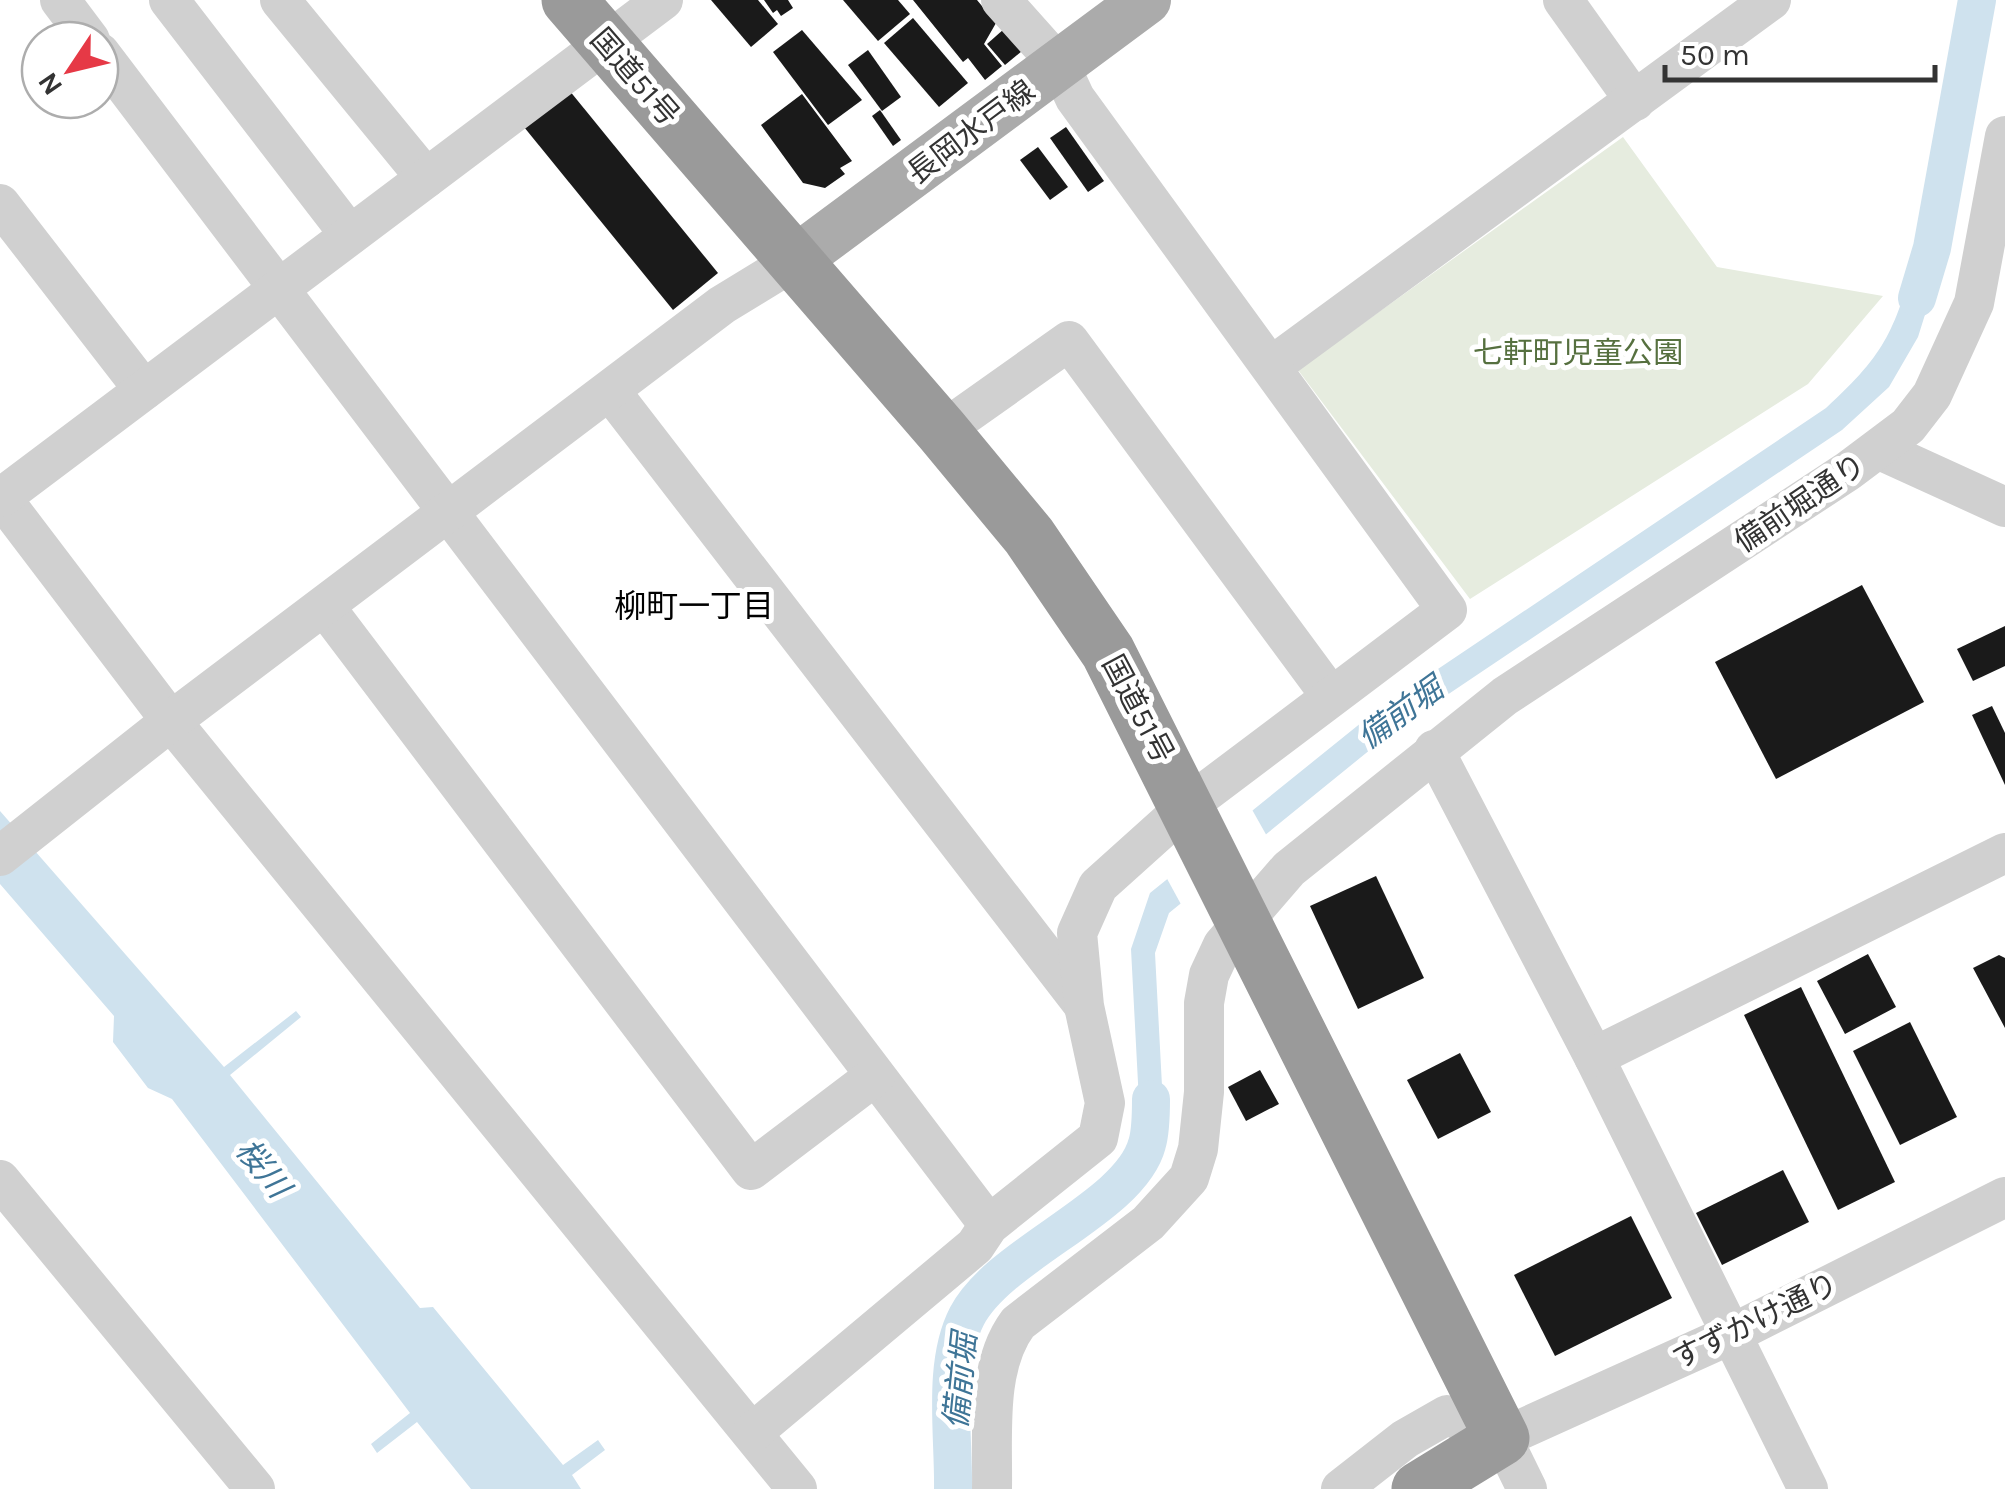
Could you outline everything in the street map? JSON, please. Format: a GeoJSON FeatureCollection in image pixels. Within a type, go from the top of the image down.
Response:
{"type":"FeatureCollection","features":[{"type":"Feature","properties":{"kind":"highway","name":"国道51号"},"geometry":{"type":"LineString","coordinates":[[569,0],[942,431],[1076,600],[1108,652],[1237,902],[1497,1463]]}},
{"type":"Feature","properties":{"kind":"highway"},"geometry":{"type":"LineString","coordinates":[[1420,1489],[1497,1463]]}},
{"type":"Feature","properties":{"kind":"main road","name":"長岡水戸線"},"geometry":{"type":"LineString","coordinates":[[794,261],[1146,0]]}},
{"type":"Feature","properties":{"kind":"street"},"geometry":{"type":"LineString","coordinates":[[169,0],[350,235]]}},
{"type":"Feature","properties":{"kind":"street"},"geometry":{"type":"LineString","coordinates":[[280,0],[426,178]]}},
{"type":"Feature","properties":{"kind":"street"},"geometry":{"type":"LineString","coordinates":[[664,0],[1,496],[171,721],[797,1489]]}},
{"type":"Feature","properties":{"kind":"street"},"geometry":{"type":"LineString","coordinates":[[752,1433],[975,1246],[990,1225],[1098,1138],[1105,1103],[1084,1006],[1077,933],[1098,886],[1330,695],[1446,610],[1273,366],[1075,98],[1060,66],[1001,0]]}},
{"type":"Feature","properties":{"kind":"street"},"geometry":{"type":"LineString","coordinates":[[1563,0],[1635,102]]}},
{"type":"Feature","properties":{"kind":"street"},"geometry":{"type":"LineString","coordinates":[[1273,366],[1771,0]]}},
{"type":"Feature","properties":{"kind":"street"},"geometry":{"type":"LineString","coordinates":[[120,80],[990,1225]]}},
{"type":"Feature","properties":{"kind":"street","name":"備前堀通り"},"geometry":{"type":"LineString","coordinates":[[992,1489],[994,1408],[1007,1338],[1018,1323],[1148,1224],[1189,1178],[1198,1149],[1204,1092],[1204,1003],[1237,902],[1289,869],[1504,696],[1880,450],[1908,426],[1932,395],[1957,348],[1995,250],[2005,136]]}},
{"type":"Feature","properties":{"kind":"street"},"geometry":{"type":"LineString","coordinates":[[0,204],[144,390]]}},
{"type":"Feature","properties":{"kind":"street"},"geometry":{"type":"LineString","coordinates":[[0,856],[171,721],[722,305],[794,261]]}},
{"type":"Feature","properties":{"kind":"street"},"geometry":{"type":"LineString","coordinates":[[942,431],[1070,342],[1330,695]]}},
{"type":"Feature","properties":{"kind":"street"},"geometry":{"type":"LineString","coordinates":[[611,392],[1084,1006]]}},
{"type":"Feature","properties":{"kind":"street"},"geometry":{"type":"LineString","coordinates":[[1880,450],[2005,507]]}},
{"type":"Feature","properties":{"kind":"street"},"geometry":{"type":"LineString","coordinates":[[325,607],[751,1170],[875,1076]]}},
{"type":"Feature","properties":{"kind":"street"},"geometry":{"type":"LineString","coordinates":[[1434,750],[1594,1056],[1808,1489]]}},
{"type":"Feature","properties":{"kind":"street"},"geometry":{"type":"LineString","coordinates":[[1594,1056],[2005,853]]}},
{"type":"Feature","properties":{"kind":"street"},"geometry":{"type":"LineString","coordinates":[[0,1180],[255,1489]]}},
{"type":"Feature","properties":{"kind":"street","name":"すずかけ通り"},"geometry":{"type":"LineString","coordinates":[[1497,1463],[1732,1334],[2005,1197]]}},
{"type":"Feature","properties":{"kind":"street"},"geometry":{"type":"LineString","coordinates":[[1341,1489],[1405,1438],[1447,1415],[1527,1489]]}},
{"type":"Feature","properties":{"kind":"green space","name":"七軒町児童公園"},"geometry":{"type":"Polygon","coordinates":[[[1623,137],[1717,267],[1883,296],[1808,384],[1470,599],[1298,370],[1623,137]]]}},
{"type":"Feature","properties":{"kind":"water"},"geometry":{"type":"Polygon","coordinates":[[[1919,245],[1944,254],[1918,337],[1889,387],[1842,430],[1392,732],[1169,913],[1155,953],[1163,1105],[1159,1151],[1135,1144],[1139,1102],[1131,949],[1150,893],[1377,710],[1826,408],[1865,369],[1888,335],[1919,245]]]}},
{"type":"Feature","properties":{"kind":"water","name":"桜川"},"geometry":{"type":"Polygon","coordinates":[[[0,811],[224,1067],[296,1011],[301,1017],[230,1075],[420,1308],[433,1307],[563,1465],[598,1440],[605,1450],[572,1475],[581,1489],[471,1489],[417,1422],[377,1453],[371,1444],[410,1413],[172,1099],[148,1088],[113,1042],[114,1016],[0,884],[0,811]]]}},
{"type":"Feature","properties":{"kind":"pier"},"geometry":{"type":"Polygon","coordinates":[[[1250,806],[1268,838],[1183,908],[1165,875],[1250,806]]]}},
{"type":"Feature","properties":{"kind":"building"},"geometry":{"type":"Polygon","coordinates":[[[711,0],[758,0],[778,24],[751,47],[711,0]]]}},
{"type":"Feature","properties":{"kind":"building"},"geometry":{"type":"Polygon","coordinates":[[[764,0],[788,0],[793,8],[781,16],[777,10],[773,13],[764,0]]]}},
{"type":"Feature","properties":{"kind":"building"},"geometry":{"type":"Polygon","coordinates":[[[843,0],[898,0],[910,14],[878,41],[843,0]]]}},
{"type":"Feature","properties":{"kind":"building"},"geometry":{"type":"Polygon","coordinates":[[[913,0],[977,0],[996,23],[984,44],[1002,66],[985,80],[968,58],[963,62],[913,0]]]}},
{"type":"Feature","properties":{"kind":"building"},"geometry":{"type":"Polygon","coordinates":[[[913,18],[968,83],[939,107],[884,43],[913,18]]]}},
{"type":"Feature","properties":{"kind":"building"},"geometry":{"type":"Polygon","coordinates":[[[1004,29],[1022,51],[1005,65],[987,44],[1004,29]]]}},
{"type":"Feature","properties":{"kind":"building"},"geometry":{"type":"Polygon","coordinates":[[[802,30],[862,100],[828,125],[773,52],[802,30]]]}},
{"type":"Feature","properties":{"kind":"building"},"geometry":{"type":"Polygon","coordinates":[[[868,50],[901,97],[882,111],[848,65],[868,50]]]}},
{"type":"Feature","properties":{"kind":"building"},"geometry":{"type":"Polygon","coordinates":[[[569,90],[718,273],[673,310],[524,127],[569,90]]]}},
{"type":"Feature","properties":{"kind":"building"},"geometry":{"type":"Polygon","coordinates":[[[802,94],[852,161],[840,168],[845,174],[825,188],[803,183],[761,125],[802,94]]]}},
{"type":"Feature","properties":{"kind":"building"},"geometry":{"type":"Polygon","coordinates":[[[880,110],[901,140],[893,146],[872,116],[880,110]]]}},
{"type":"Feature","properties":{"kind":"building"},"geometry":{"type":"Polygon","coordinates":[[[1066,127],[1104,181],[1088,192],[1050,138],[1066,127]]]}},
{"type":"Feature","properties":{"kind":"building"},"geometry":{"type":"Polygon","coordinates":[[[1038,147],[1068,187],[1050,200],[1020,160],[1038,147]]]}},
{"type":"Feature","properties":{"kind":"building"},"geometry":{"type":"Polygon","coordinates":[[[1862,585],[1924,702],[1776,779],[1715,662],[1862,585]]]}},
{"type":"Feature","properties":{"kind":"building"},"geometry":{"type":"Polygon","coordinates":[[[2005,626],[2005,666],[1973,681],[1957,649],[2005,626]]]}},
{"type":"Feature","properties":{"kind":"building"},"geometry":{"type":"Polygon","coordinates":[[[1992,706],[2005,733],[2005,785],[1972,715],[1992,706]]]}},
{"type":"Feature","properties":{"kind":"building"},"geometry":{"type":"Polygon","coordinates":[[[1376,876],[1424,978],[1358,1009],[1310,906],[1376,876]]]}},
{"type":"Feature","properties":{"kind":"building"},"geometry":{"type":"Polygon","coordinates":[[[1868,954],[1896,1007],[1845,1034],[1817,981],[1868,954]]]}},
{"type":"Feature","properties":{"kind":"building"},"geometry":{"type":"Polygon","coordinates":[[[1999,955],[2005,958],[2005,1028],[1973,968],[1999,955]]]}},
{"type":"Feature","properties":{"kind":"building"},"geometry":{"type":"Polygon","coordinates":[[[1801,987],[1895,1182],[1838,1210],[1744,1015],[1801,987]]]}},
{"type":"Feature","properties":{"kind":"building"},"geometry":{"type":"Polygon","coordinates":[[[1910,1022],[1957,1117],[1900,1145],[1853,1051],[1910,1022]]]}},
{"type":"Feature","properties":{"kind":"building"},"geometry":{"type":"Polygon","coordinates":[[[1460,1053],[1491,1112],[1438,1139],[1407,1080],[1460,1053]]]}},
{"type":"Feature","properties":{"kind":"building"},"geometry":{"type":"Polygon","coordinates":[[[1260,1070],[1279,1104],[1246,1121],[1228,1087],[1260,1070]]]}},
{"type":"Feature","properties":{"kind":"building"},"geometry":{"type":"Polygon","coordinates":[[[1783,1170],[1809,1222],[1722,1265],[1696,1213],[1783,1170]]]}},
{"type":"Feature","properties":{"kind":"building"},"geometry":{"type":"Polygon","coordinates":[[[1631,1216],[1672,1298],[1555,1356],[1514,1275],[1631,1216]]]}},
{"type":"Feature","properties":{"kind":"waterway","name":"備前堀"},"geometry":{"type":"LineString","coordinates":[[1917,298],[1932,248],[1977,0]]}},
{"type":"Feature","properties":{"kind":"waterway","name":"備前堀"},"geometry":{"type":"LineString","coordinates":[[953,1489],[952,1378],[959,1335],[967,1316],[1007,1272],[1091,1210],[1136,1167],[1147,1144],[1151,1099]]}},
{"type":"Feature","properties":{"kind":"district","name":"柳町一丁目"},"geometry":{"type":"Point","coordinates":[694,606]}}]}
